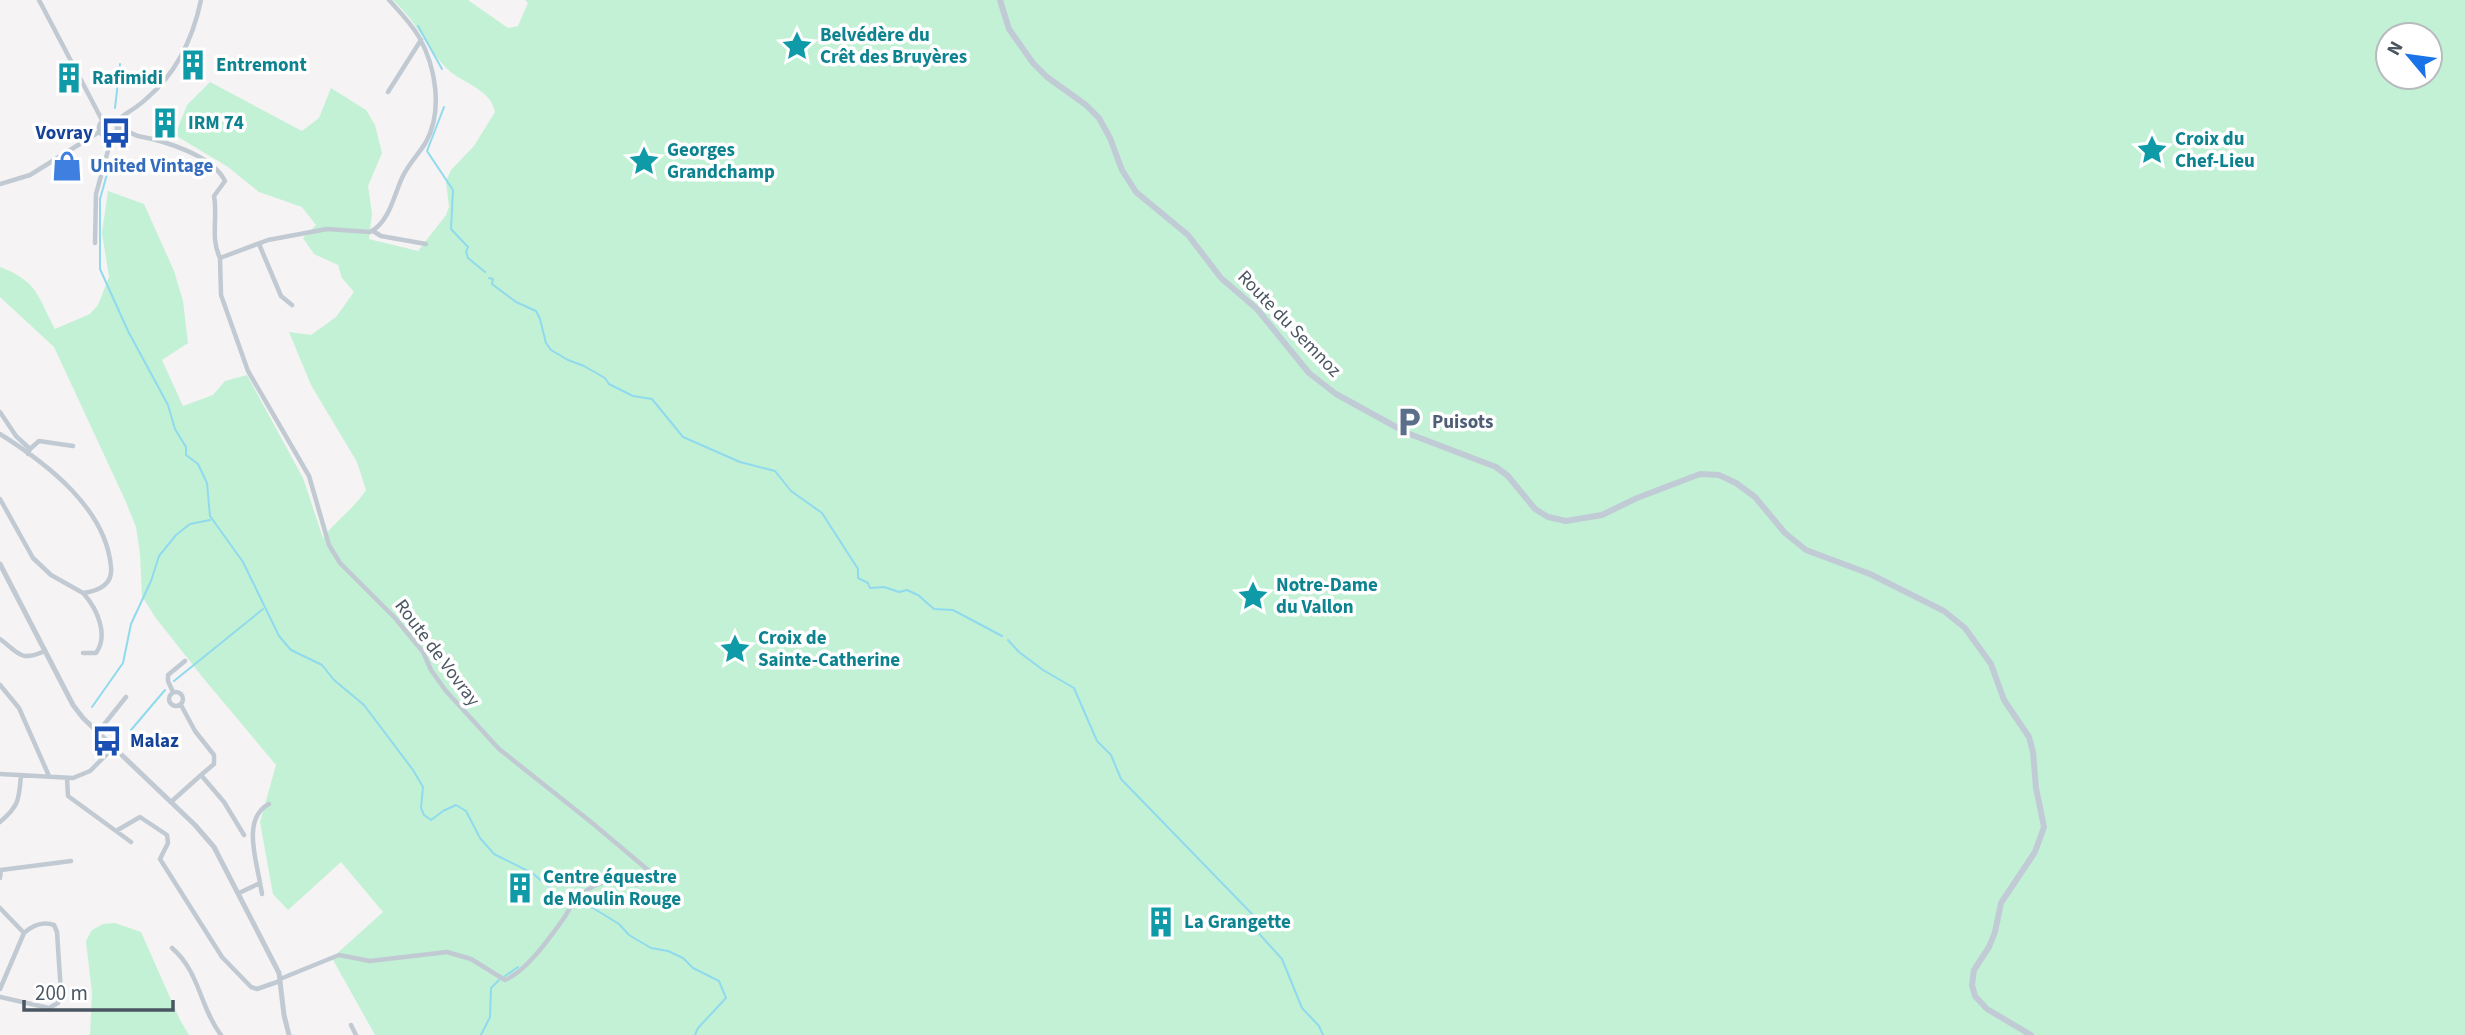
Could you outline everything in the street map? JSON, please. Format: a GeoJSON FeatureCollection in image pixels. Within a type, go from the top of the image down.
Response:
{"type":"FeatureCollection","features":[{"type":"Feature","properties":{"kind":"main road","name":"Route du Semnoz"},"geometry":{"type":"LineString","coordinates":[[1000,0],[1009,29],[1033,63],[1099,118],[1122,170],[1136,192],[1188,235],[1221,278],[1257,309],[1298,360],[1323,384],[1407,433],[1496,467],[1508,476],[1535,509],[1556,520],[1576,521],[1602,515],[1637,498],[1693,477],[1712,474],[1728,478],[1755,497],[1785,533],[1806,550],[1861,570],[1949,614],[1965,628],[1991,664],[2004,700],[2023,725],[2032,745],[2036,788],[2044,827],[2035,852],[2001,903],[1992,940],[1974,970],[1972,981],[1975,996],[1987,1009],[2031,1035]]}},
{"type":"Feature","properties":{"kind":"street"},"geometry":{"type":"LineString","coordinates":[[39,0],[102,120]]}},
{"type":"Feature","properties":{"kind":"street"},"geometry":{"type":"LineString","coordinates":[[95,243],[96,194],[116,125],[146,100],[175,67],[194,29],[201,0]]}},
{"type":"Feature","properties":{"kind":"street"},"geometry":{"type":"LineString","coordinates":[[373,231],[387,214],[404,173],[426,141],[435,110],[435,85],[421,40],[406,18],[388,0]]}},
{"type":"Feature","properties":{"kind":"street"},"geometry":{"type":"LineString","coordinates":[[388,92],[421,40]]}},
{"type":"Feature","properties":{"kind":"street"},"geometry":{"type":"LineString","coordinates":[[112,136],[106,137],[100,132],[102,120],[108,118],[135,135],[153,138],[203,159],[218,170],[225,181],[214,196],[217,213],[214,236],[220,258],[259,244],[327,229],[373,231],[381,236],[426,244]]}},
{"type":"Feature","properties":{"kind":"street"},"geometry":{"type":"LineString","coordinates":[[0,184],[30,174],[100,132]]}},
{"type":"Feature","properties":{"kind":"street"},"geometry":{"type":"LineString","coordinates":[[259,244],[281,296],[292,305]]}},
{"type":"Feature","properties":{"kind":"street","name":"Route de Vovray"},"geometry":{"type":"LineString","coordinates":[[220,258],[221,295],[248,371],[309,476],[330,545],[340,563],[375,596],[416,643],[446,691],[477,728],[508,758],[592,822],[650,874],[644,884],[612,881],[599,884],[575,900],[520,971],[506,980],[471,959],[447,953],[370,961],[339,955],[280,980]]}},
{"type":"Feature","properties":{"kind":"street"},"geometry":{"type":"LineString","coordinates":[[0,412],[29,452],[80,499],[102,532],[111,574],[103,587],[83,593]]}},
{"type":"Feature","properties":{"kind":"street"},"geometry":{"type":"LineString","coordinates":[[0,434],[29,452]]}},
{"type":"Feature","properties":{"kind":"street"},"geometry":{"type":"LineString","coordinates":[[29,452],[38,441],[73,446]]}},
{"type":"Feature","properties":{"kind":"street"},"geometry":{"type":"LineString","coordinates":[[0,499],[33,558],[51,575],[83,593],[95,610],[101,633],[100,645],[96,653],[83,653]]}},
{"type":"Feature","properties":{"kind":"street"},"geometry":{"type":"LineString","coordinates":[[0,564],[73,705],[214,847],[279,973],[289,1035]]}},
{"type":"Feature","properties":{"kind":"street"},"geometry":{"type":"LineString","coordinates":[[0,639],[28,658],[45,651]]}},
{"type":"Feature","properties":{"kind":"street"},"geometry":{"type":"LineString","coordinates":[[181,705],[184,699],[182,695],[173,692],[168,675],[185,661]]}},
{"type":"Feature","properties":{"kind":"street"},"geometry":{"type":"LineString","coordinates":[[0,685],[19,708],[49,776]]}},
{"type":"Feature","properties":{"kind":"street"},"geometry":{"type":"LineString","coordinates":[[173,692],[169,698],[171,705],[181,705]]}},
{"type":"Feature","properties":{"kind":"street"},"geometry":{"type":"LineString","coordinates":[[98,732],[126,697]]}},
{"type":"Feature","properties":{"kind":"street"},"geometry":{"type":"LineString","coordinates":[[171,802],[214,764],[214,755],[195,731],[181,705]]}},
{"type":"Feature","properties":{"kind":"street"},"geometry":{"type":"LineString","coordinates":[[0,774],[67,778],[84,775],[114,747]]}},
{"type":"Feature","properties":{"kind":"street"},"geometry":{"type":"LineString","coordinates":[[0,822],[15,810],[19,800],[21,775]]}},
{"type":"Feature","properties":{"kind":"street"},"geometry":{"type":"LineString","coordinates":[[201,775],[224,802],[244,835]]}},
{"type":"Feature","properties":{"kind":"street"},"geometry":{"type":"LineString","coordinates":[[67,778],[68,796],[131,842]]}},
{"type":"Feature","properties":{"kind":"street"},"geometry":{"type":"LineString","coordinates":[[262,894],[253,827],[260,809],[269,804]]}},
{"type":"Feature","properties":{"kind":"street"},"geometry":{"type":"LineString","coordinates":[[116,831],[140,817],[167,835],[168,843],[160,859],[222,957],[251,987],[257,989],[280,980]]}},
{"type":"Feature","properties":{"kind":"street"},"geometry":{"type":"LineString","coordinates":[[0,878],[1,869],[71,861]]}},
{"type":"Feature","properties":{"kind":"street"},"geometry":{"type":"LineString","coordinates":[[239,893],[260,883]]}},
{"type":"Feature","properties":{"kind":"street"},"geometry":{"type":"LineString","coordinates":[[0,908],[24,933]]}},
{"type":"Feature","properties":{"kind":"street"},"geometry":{"type":"LineString","coordinates":[[0,989],[24,933],[31,926],[46,923],[54,925],[57,932],[61,993],[58,1003],[49,1008],[0,997]]}},
{"type":"Feature","properties":{"kind":"street"},"geometry":{"type":"LineString","coordinates":[[172,948],[192,971],[210,1018],[221,1035]]}},
{"type":"Feature","properties":{"kind":"street"},"geometry":{"type":"LineString","coordinates":[[351,1025],[356,1035]]}},
{"type":"Feature","properties":{"kind":"green space"},"geometry":{"type":"Polygon","coordinates":[[[393,0],[468,0],[508,28],[518,26],[528,3],[525,0],[2465,0],[2465,1035],[375,1035],[332,958],[383,912],[341,862],[288,910],[273,894],[260,822],[276,765],[204,679],[155,617],[142,596],[136,527],[126,502],[54,347],[0,297],[0,267],[23,278],[30,285],[55,329],[90,314],[98,305],[109,277],[102,233],[108,191],[144,204],[174,271],[183,301],[188,343],[162,360],[183,406],[213,395],[225,381],[247,375],[303,478],[323,538],[366,490],[357,462],[311,385],[289,332],[311,335],[336,317],[354,292],[342,278],[338,265],[314,254],[303,238],[316,225],[302,207],[259,192],[228,167],[175,135],[187,105],[210,82],[302,131],[319,118],[331,88],[366,110],[375,125],[382,153],[368,186],[372,214],[369,239],[418,251],[446,215],[449,207],[446,181],[451,170],[474,146],[495,112],[484,93],[452,73],[440,61],[412,21],[393,0]]]}},
{"type":"Feature","properties":{"kind":"green space"},"geometry":{"type":"Polygon","coordinates":[[[115,923],[141,932],[189,1035],[90,1035],[92,993],[86,941],[92,930],[103,924],[115,923]]]}},
{"type":"Feature","properties":{"kind":"waterway"},"geometry":{"type":"LineString","coordinates":[[418,26],[442,69]]}},
{"type":"Feature","properties":{"kind":"waterway"},"geometry":{"type":"LineString","coordinates":[[115,108],[120,64]]}},
{"type":"Feature","properties":{"kind":"waterway"},"geometry":{"type":"LineString","coordinates":[[444,107],[427,151],[453,190],[451,229],[468,247],[468,258],[485,272]]}},
{"type":"Feature","properties":{"kind":"waterway"},"geometry":{"type":"LineString","coordinates":[[109,167],[100,199],[100,269],[128,331],[168,405],[175,429],[186,447],[186,455],[198,464],[207,483],[210,516],[243,562],[279,636],[291,650],[322,665],[334,680],[364,705],[423,787],[421,808],[424,815],[431,820],[456,805],[466,811],[480,838],[494,854],[532,873],[563,898],[593,908],[651,948],[668,951],[683,958],[693,968],[719,981],[726,998],[698,1028],[695,1035]]}},
{"type":"Feature","properties":{"kind":"waterway"},"geometry":{"type":"LineString","coordinates":[[489,278],[493,279],[492,284],[516,302],[536,311],[546,343],[551,350],[584,366],[605,378],[609,384],[633,396],[652,399],[683,437],[740,462],[775,471],[791,491],[822,513],[858,569],[858,578],[868,583],[870,588],[884,587],[899,592],[907,590],[918,595],[934,609],[953,610],[1002,636]]}},
{"type":"Feature","properties":{"kind":"waterway"},"geometry":{"type":"LineString","coordinates":[[92,707],[123,663],[131,624],[151,581],[159,556],[176,535],[190,524],[210,520]]}},
{"type":"Feature","properties":{"kind":"waterway"},"geometry":{"type":"LineString","coordinates":[[174,681],[263,609]]}},
{"type":"Feature","properties":{"kind":"waterway"},"geometry":{"type":"LineString","coordinates":[[1008,640],[1043,670],[1074,688],[1097,741],[1111,755],[1121,779],[1253,915],[1254,928],[1282,959],[1302,1008],[1319,1026],[1323,1035]]}},
{"type":"Feature","properties":{"kind":"waterway"},"geometry":{"type":"LineString","coordinates":[[131,730],[165,690]]}},
{"type":"Feature","properties":{"kind":"waterway"},"geometry":{"type":"LineString","coordinates":[[505,976],[518,967]]}},
{"type":"Feature","properties":{"kind":"waterway"},"geometry":{"type":"LineString","coordinates":[[481,1035],[490,1017],[491,988],[499,980]]}},
{"type":"Feature","properties":{"kind":"place","name":"Belvédère du Crêt des Bruyères"},"geometry":{"type":"Point","coordinates":[797,46]}},
{"type":"Feature","properties":{"kind":"place","name":"Entremont"},"geometry":{"type":"Point","coordinates":[193,65]}},
{"type":"Feature","properties":{"kind":"place","name":"Rafimidi"},"geometry":{"type":"Point","coordinates":[69,78]}},
{"type":"Feature","properties":{"kind":"place","name":"IRM 74"},"geometry":{"type":"Point","coordinates":[165,123]}},
{"type":"Feature","properties":{"kind":"place","name":"Vovray"},"geometry":{"type":"Point","coordinates":[116,133]}},
{"type":"Feature","properties":{"kind":"place","name":"Croix du Chef-Lieu"},"geometry":{"type":"Point","coordinates":[2152,150]}},
{"type":"Feature","properties":{"kind":"place","name":"Georges Grandchamp"},"geometry":{"type":"Point","coordinates":[644,161]}},
{"type":"Feature","properties":{"kind":"place","name":"United Vintage"},"geometry":{"type":"Point","coordinates":[67,166]}},
{"type":"Feature","properties":{"kind":"place","name":"Puisots"},"geometry":{"type":"Point","coordinates":[1409,422]}},
{"type":"Feature","properties":{"kind":"place","name":"Notre-Dame du Vallon"},"geometry":{"type":"Point","coordinates":[1253,596]}},
{"type":"Feature","properties":{"kind":"place","name":"Croix de Sainte-Catherine"},"geometry":{"type":"Point","coordinates":[735,649]}},
{"type":"Feature","properties":{"kind":"place","name":"Malaz"},"geometry":{"type":"Point","coordinates":[107,741]}},
{"type":"Feature","properties":{"kind":"place","name":"Centre équestre de Moulin Rouge"},"geometry":{"type":"Point","coordinates":[520,888]}},
{"type":"Feature","properties":{"kind":"place","name":"La Grangette"},"geometry":{"type":"Point","coordinates":[1161,922]}}]}
